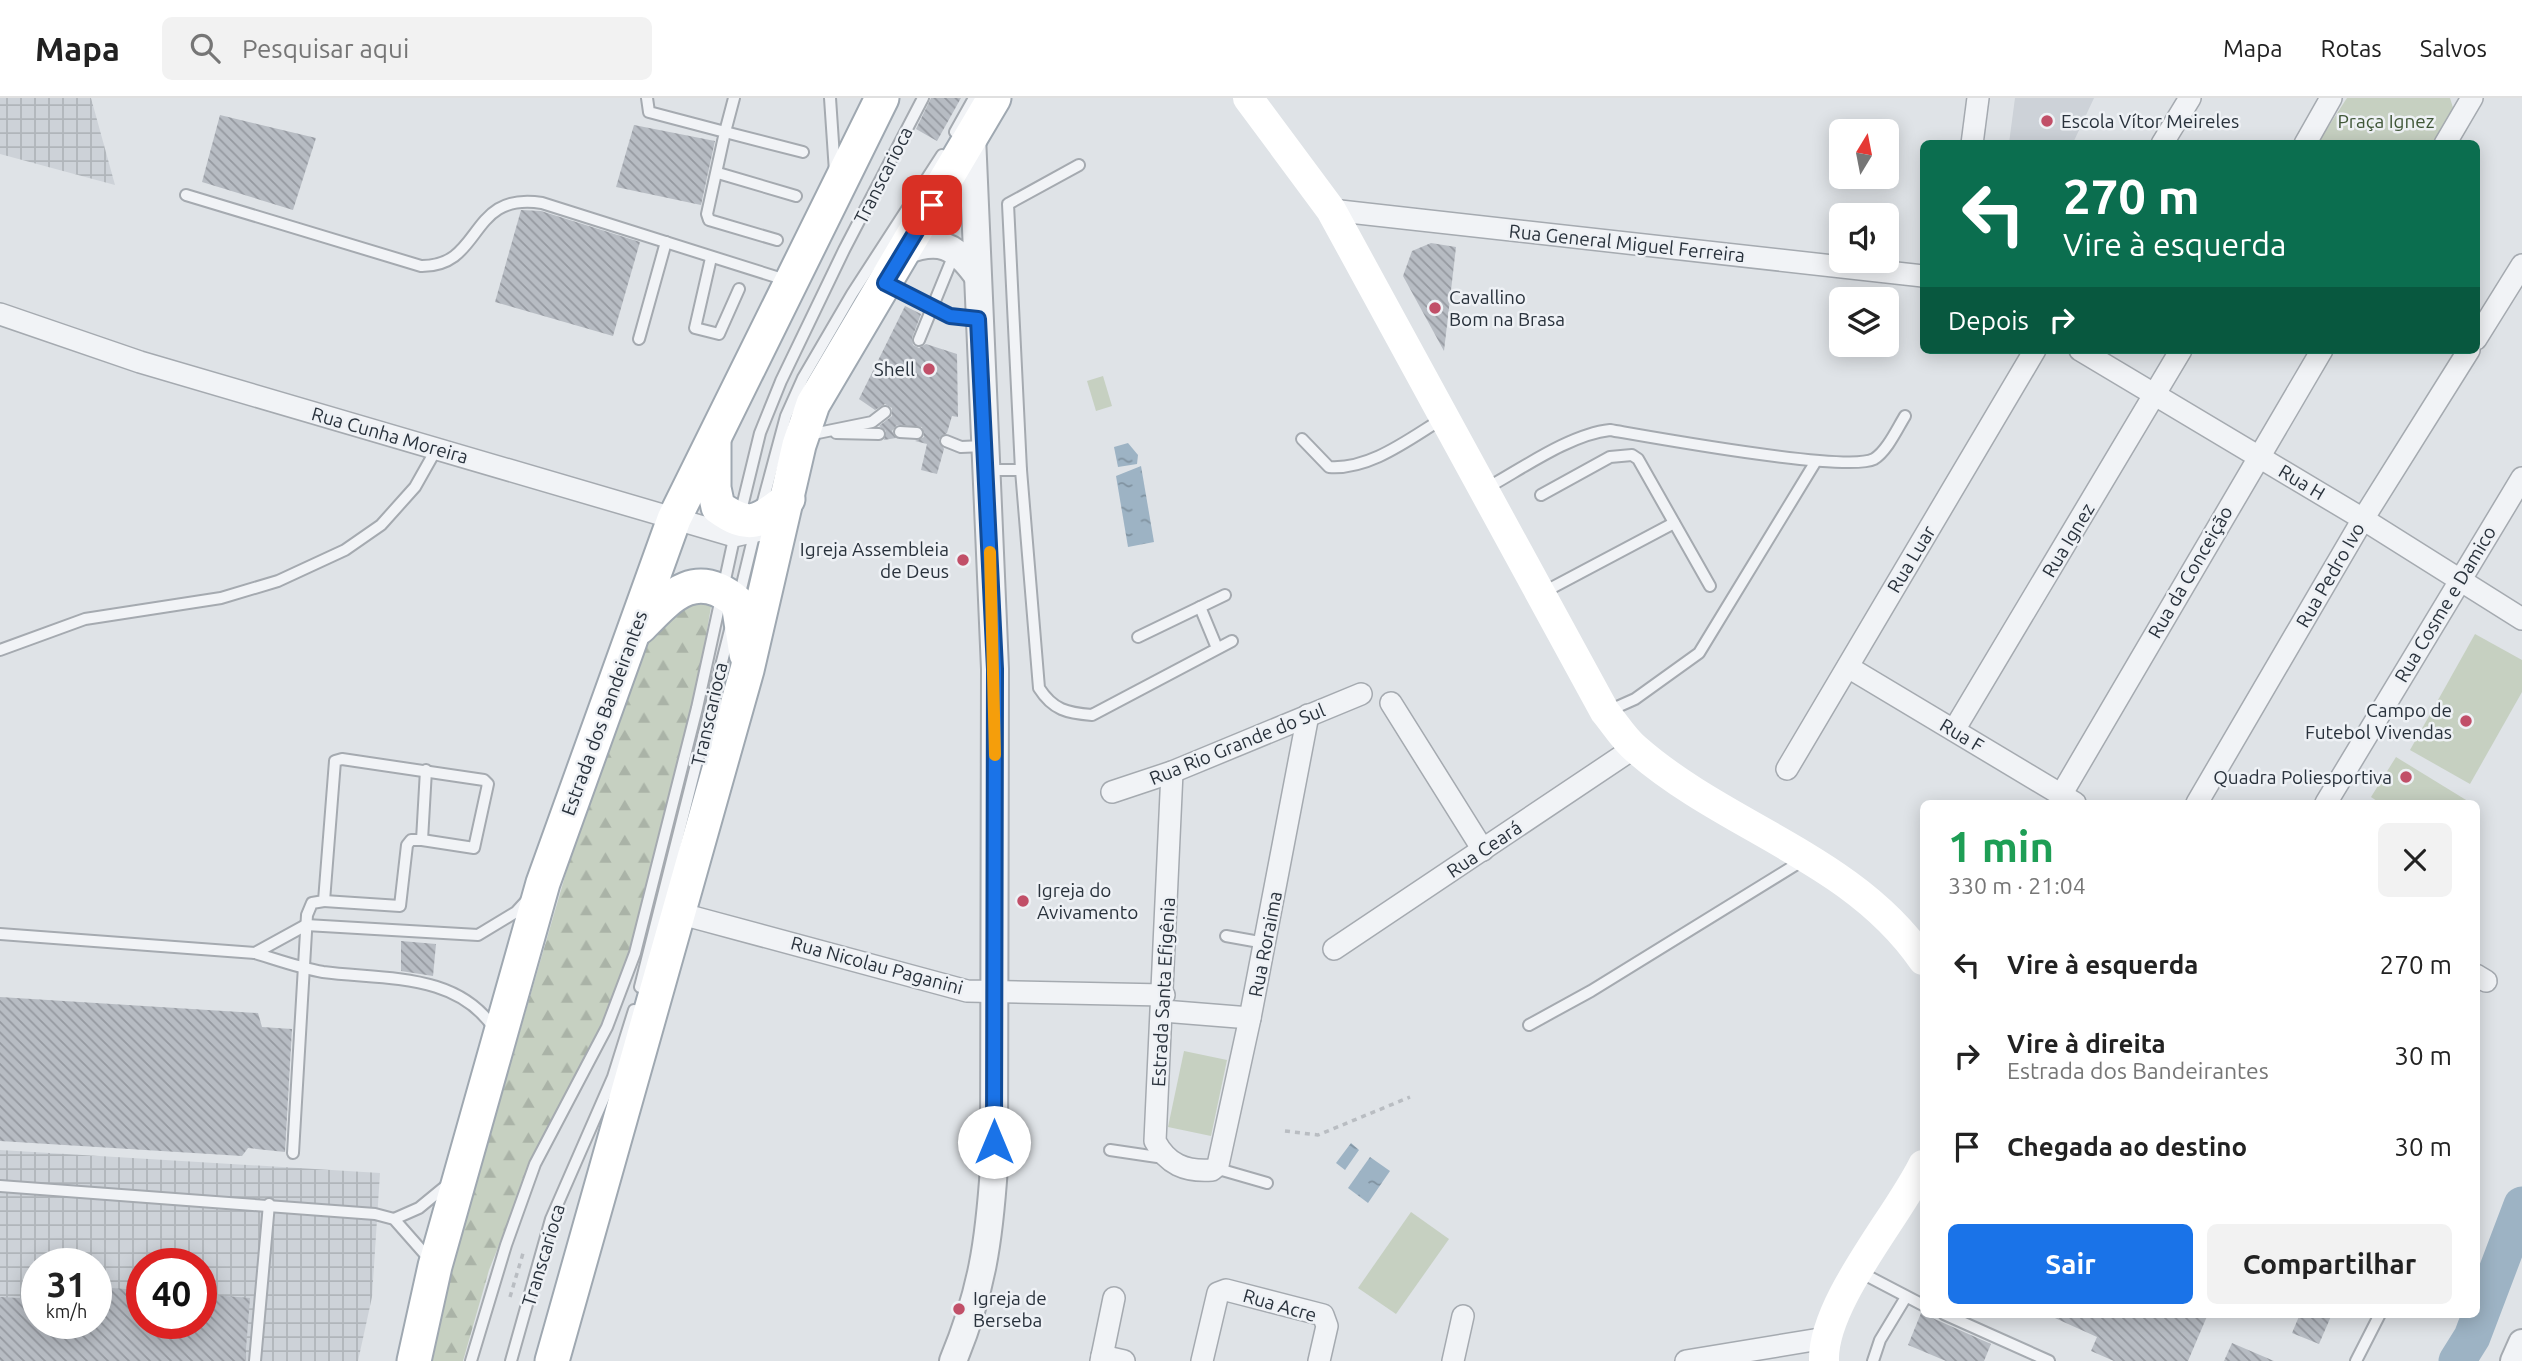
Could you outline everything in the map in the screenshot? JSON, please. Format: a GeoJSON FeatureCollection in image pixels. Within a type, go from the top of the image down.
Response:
{"type":"FeatureCollection","features":[{"type":"Feature","properties":{"kind":"main road","name":"Estrada dos Bandeirantes"},"geometry":{"type":"LineString","coordinates":[[414,1361],[435,1266],[501,1039],[542,883],[674,519],[714,433],[882,98]]}},
{"type":"Feature","properties":{"kind":"main road"},"geometry":{"type":"LineString","coordinates":[[552,1361],[747,670],[759,522],[816,434],[813,404],[994,98]]}},
{"type":"Feature","properties":{"kind":"main road"},"geometry":{"type":"LineString","coordinates":[[1248,98],[1331,210],[1605,712],[1634,748],[1672,776],[1807,858],[1878,906],[1920,956]]}},
{"type":"Feature","properties":{"kind":"main road"},"geometry":{"type":"LineString","coordinates":[[714,433],[714,488],[718,507],[759,522]]}},
{"type":"Feature","properties":{"kind":"main road"},"geometry":{"type":"LineString","coordinates":[[635,632],[679,590],[696,586],[730,596],[743,620],[747,670]]}},
{"type":"Feature","properties":{"kind":"main road"},"geometry":{"type":"LineString","coordinates":[[1825,1349],[1858,1271],[1920,1173]]}},
{"type":"Feature","properties":{"kind":"street"},"geometry":{"type":"LineString","coordinates":[[1973,140],[1978,98]]}},
{"type":"Feature","properties":{"kind":"street"},"geometry":{"type":"LineString","coordinates":[[2164,140],[2190,98]]}},
{"type":"Feature","properties":{"kind":"street"},"geometry":{"type":"LineString","coordinates":[[2307,140],[2331,98]]}},
{"type":"Feature","properties":{"kind":"street"},"geometry":{"type":"LineString","coordinates":[[2447,140],[2472,98]]}},
{"type":"Feature","properties":{"kind":"street"},"geometry":{"type":"LineString","coordinates":[[958,1359],[977,1300],[990,1232],[994,1167],[995,669],[972,136]]}},
{"type":"Feature","properties":{"kind":"street","name":"Rua General Miguel Ferreira"},"geometry":{"type":"LineString","coordinates":[[1331,210],[1920,276]]}},
{"type":"Feature","properties":{"kind":"street"},"geometry":{"type":"LineString","coordinates":[[905,251],[933,244],[956,252],[976,274]]}},
{"type":"Feature","properties":{"kind":"street"},"geometry":{"type":"LineString","coordinates":[[2480,333],[2522,265]]}},
{"type":"Feature","properties":{"kind":"street","name":"Rua Cunha Moreira"},"geometry":{"type":"LineString","coordinates":[[0,314],[140,362],[674,519],[759,522]]}},
{"type":"Feature","properties":{"kind":"street","name":"Rua Luar"},"geometry":{"type":"LineString","coordinates":[[1787,769],[2033,354]]}},
{"type":"Feature","properties":{"kind":"street","name":"Rua H"},"geometry":{"type":"LineString","coordinates":[[2087,354],[2363,519],[2522,619]]}},
{"type":"Feature","properties":{"kind":"street","name":"Rua Ignez"},"geometry":{"type":"LineString","coordinates":[[1954,730],[2179,354]]}},
{"type":"Feature","properties":{"kind":"street","name":"Rua da Conceição"},"geometry":{"type":"LineString","coordinates":[[2068,799],[2257,456],[2320,354]]}},
{"type":"Feature","properties":{"kind":"street","name":"Rua Pedro Ivo"},"geometry":{"type":"LineString","coordinates":[[2199,800],[2363,519],[2466,354]]}},
{"type":"Feature","properties":{"kind":"street","name":"Rua Cosme e Damico"},"geometry":{"type":"LineString","coordinates":[[2328,800],[2522,478]]}},
{"type":"Feature","properties":{"kind":"street","name":"Rua F"},"geometry":{"type":"LineString","coordinates":[[1848,667],[2068,799]]}},
{"type":"Feature","properties":{"kind":"street","name":"Rua Rio Grande do Sul"},"geometry":{"type":"LineString","coordinates":[[1112,792],[1172,772],[1361,694]]}},
{"type":"Feature","properties":{"kind":"street"},"geometry":{"type":"LineString","coordinates":[[1391,703],[1483,850]]}},
{"type":"Feature","properties":{"kind":"street","name":"Rua Roraima"},"geometry":{"type":"LineString","coordinates":[[1214,1169],[1251,1018],[1308,715]]}},
{"type":"Feature","properties":{"kind":"street","name":"Rua Ceará"},"geometry":{"type":"LineString","coordinates":[[1334,949],[1634,748]]}},
{"type":"Feature","properties":{"kind":"street","name":"Estrada Santa Efigênia"},"geometry":{"type":"LineString","coordinates":[[1164,1158],[1155,1141],[1172,772]]}},
{"type":"Feature","properties":{"kind":"street","name":"Rua Nicolau Paganini"},"geometry":{"type":"LineString","coordinates":[[678,913],[838,953],[967,991],[993,990],[1163,1003],[1251,1018]]}},
{"type":"Feature","properties":{"kind":"street"},"geometry":{"type":"LineString","coordinates":[[1164,1158],[1172,1163],[1214,1169]]}},
{"type":"Feature","properties":{"kind":"street","name":"Rua Acre"},"geometry":{"type":"LineString","coordinates":[[1202,1361],[1219,1293],[1226,1290],[1322,1315],[1327,1326],[1319,1361]]}},
{"type":"Feature","properties":{"kind":"street"},"geometry":{"type":"LineString","coordinates":[[1114,1298],[1101,1358],[1124,1361]]}},
{"type":"Feature","properties":{"kind":"street"},"geometry":{"type":"LineString","coordinates":[[1453,1361],[1463,1317]]}},
{"type":"Feature","properties":{"kind":"street"},"geometry":{"type":"LineString","coordinates":[[2514,1361],[2522,1343]]}},
{"type":"Feature","properties":{"kind":"street"},"geometry":{"type":"LineString","coordinates":[[1689,1361],[1825,1349]]}},
{"type":"Feature","properties":{"kind":"lane"},"geometry":{"type":"LineString","coordinates":[[647,98],[649,112],[803,152]]}},
{"type":"Feature","properties":{"kind":"lane"},"geometry":{"type":"LineString","coordinates":[[734,98],[707,214],[709,220],[777,240]]}},
{"type":"Feature","properties":{"kind":"lane"},"geometry":{"type":"LineString","coordinates":[[830,98],[836,190]]}},
{"type":"Feature","properties":{"kind":"lane","name":"Transcarioca"},"geometry":{"type":"LineString","coordinates":[[511,1361],[551,1219],[613,1077],[635,1007],[730,596],[759,522],[760,433],[781,382],[844,250],[923,98]]}},
{"type":"Feature","properties":{"kind":"lane","name":"Transcarioca"},"geometry":{"type":"LineString","coordinates":[[471,1361],[506,1245],[535,1164],[607,1027],[635,953],[697,708],[730,596],[759,522],[786,416],[803,378],[974,98]]}},
{"type":"Feature","properties":{"kind":"lane"},"geometry":{"type":"LineString","coordinates":[[1079,165],[1008,204],[1021,470],[1039,688],[1049,704],[1068,713],[1092,715],[1231,641]]}},
{"type":"Feature","properties":{"kind":"lane"},"geometry":{"type":"LineString","coordinates":[[718,173],[796,196]]}},
{"type":"Feature","properties":{"kind":"lane"},"geometry":{"type":"LineString","coordinates":[[186,195],[421,266],[438,266],[453,259],[493,212],[506,203],[524,200],[790,281]]}},
{"type":"Feature","properties":{"kind":"lane"},"geometry":{"type":"LineString","coordinates":[[639,339],[666,242]]}},
{"type":"Feature","properties":{"kind":"lane"},"geometry":{"type":"LineString","coordinates":[[919,340],[956,252]]}},
{"type":"Feature","properties":{"kind":"lane"},"geometry":{"type":"LineString","coordinates":[[711,258],[695,328],[719,334],[738,289]]}},
{"type":"Feature","properties":{"kind":"lane"},"geometry":{"type":"LineString","coordinates":[[885,283],[950,316],[978,319]]}},
{"type":"Feature","properties":{"kind":"lane"},"geometry":{"type":"LineString","coordinates":[[816,434],[872,422],[885,412]]}},
{"type":"Feature","properties":{"kind":"lane"},"geometry":{"type":"LineString","coordinates":[[1483,489],[1570,444],[1596,432],[1610,430],[1816,461],[1861,462],[1873,459],[1882,452],[1905,416]]}},
{"type":"Feature","properties":{"kind":"lane"},"geometry":{"type":"LineString","coordinates":[[1302,439],[1329,467],[1346,469],[1393,449],[1444,417]]}},
{"type":"Feature","properties":{"kind":"lane"},"geometry":{"type":"LineString","coordinates":[[900,432],[917,433]]}},
{"type":"Feature","properties":{"kind":"lane"},"geometry":{"type":"LineString","coordinates":[[816,434],[879,434]]}},
{"type":"Feature","properties":{"kind":"lane"},"geometry":{"type":"LineString","coordinates":[[946,441],[1021,470]]}},
{"type":"Feature","properties":{"kind":"lane"},"geometry":{"type":"LineString","coordinates":[[0,650],[85,620],[221,598],[278,580],[345,550],[381,525],[415,488],[437,449]]}},
{"type":"Feature","properties":{"kind":"lane"},"geometry":{"type":"LineString","coordinates":[[1541,495],[1610,457],[1632,455],[1710,586]]}},
{"type":"Feature","properties":{"kind":"lane"},"geometry":{"type":"LineString","coordinates":[[1605,712],[1635,699],[1699,653],[1816,461]]}},
{"type":"Feature","properties":{"kind":"lane"},"geometry":{"type":"LineString","coordinates":[[1539,594],[1674,523]]}},
{"type":"Feature","properties":{"kind":"lane"},"geometry":{"type":"LineString","coordinates":[[1138,637],[1225,595]]}},
{"type":"Feature","properties":{"kind":"lane"},"geometry":{"type":"LineString","coordinates":[[1200,607],[1217,648]]}},
{"type":"Feature","properties":{"kind":"lane"},"geometry":{"type":"LineString","coordinates":[[292,1153],[306,925],[312,903],[324,901],[400,906],[407,845],[411,840],[422,840],[474,848],[488,784],[484,780],[426,771],[342,759],[335,761],[324,901]]}},
{"type":"Feature","properties":{"kind":"lane"},"geometry":{"type":"LineString","coordinates":[[422,840],[426,771]]}},
{"type":"Feature","properties":{"kind":"lane"},"geometry":{"type":"LineString","coordinates":[[1529,1025],[1591,991],[1807,858]]}},
{"type":"Feature","properties":{"kind":"lane"},"geometry":{"type":"LineString","coordinates":[[255,953],[306,925],[478,935],[516,912],[542,883]]}},
{"type":"Feature","properties":{"kind":"lane"},"geometry":{"type":"LineString","coordinates":[[0,934],[255,953],[304,969],[405,980],[459,994],[486,1017],[501,1039]]}},
{"type":"Feature","properties":{"kind":"lane"},"geometry":{"type":"LineString","coordinates":[[1226,936],[1265,943]]}},
{"type":"Feature","properties":{"kind":"lane"},"geometry":{"type":"LineString","coordinates":[[1110,1150],[1164,1158]]}},
{"type":"Feature","properties":{"kind":"lane"},"geometry":{"type":"LineString","coordinates":[[0,1186],[269,1204],[394,1219],[429,1202],[464,1168]]}},
{"type":"Feature","properties":{"kind":"lane"},"geometry":{"type":"LineString","coordinates":[[1214,1169],[1267,1183]]}},
{"type":"Feature","properties":{"kind":"lane"},"geometry":{"type":"LineString","coordinates":[[255,1361],[269,1204]]}},
{"type":"Feature","properties":{"kind":"lane"},"geometry":{"type":"LineString","coordinates":[[394,1219],[435,1266]]}},
{"type":"Feature","properties":{"kind":"lane"},"geometry":{"type":"LineString","coordinates":[[1858,1271],[1920,1304]]}},
{"type":"Feature","properties":{"kind":"lane"},"geometry":{"type":"LineString","coordinates":[[1873,1361],[1880,1340],[1906,1297]]}},
{"type":"Feature","properties":{"kind":"lane"},"geometry":{"type":"LineString","coordinates":[[1953,1318],[2049,1361]]}},
{"type":"Feature","properties":{"kind":"lane"},"geometry":{"type":"LineString","coordinates":[[2356,1361],[2378,1318]]}},
{"type":"Feature","properties":{"kind":"path"},"geometry":{"type":"LineString","coordinates":[[1285,1131],[1318,1135],[1357,1116],[1391,1107],[1410,1097]]}},
{"type":"Feature","properties":{"kind":"path"},"geometry":{"type":"LineString","coordinates":[[510,1297],[524,1250]]}},
{"type":"Feature","properties":{"kind":"shaded area"},"geometry":{"type":"Polygon","coordinates":[[[0,98],[91,98],[115,185],[0,154],[0,98]]]}},
{"type":"Feature","properties":{"kind":"shaded area","name":"Escola Vítor Meireles"},"geometry":{"type":"Polygon","coordinates":[[[2015,98],[2094,98],[2074,140],[2009,140],[2015,98]]]}},
{"type":"Feature","properties":{"kind":"shaded area"},"geometry":{"type":"Polygon","coordinates":[[[0,1150],[380,1173],[372,1297],[358,1361],[0,1361],[0,1150]]]}},
{"type":"Feature","properties":{"kind":"green space","name":"Praça Ignez"},"geometry":{"type":"Polygon","coordinates":[[[2347,98],[2450,98],[2454,111],[2436,140],[2320,140],[2347,98]]]}},
{"type":"Feature","properties":{"kind":"green space"},"geometry":{"type":"Polygon","coordinates":[[[1103,376],[1112,406],[1096,411],[1087,381],[1103,376]]]}},
{"type":"Feature","properties":{"kind":"green space"},"geometry":{"type":"Polygon","coordinates":[[[713,595],[700,671],[625,967],[598,1038],[539,1145],[489,1270],[463,1361],[424,1361],[577,835],[651,611],[713,595]]]}},
{"type":"Feature","properties":{"kind":"green space","name":"Campo de Futebol Vivendas"},"geometry":{"type":"Polygon","coordinates":[[[2475,634],[2522,660],[2522,692],[2470,784],[2410,750],[2475,634]]]}},
{"type":"Feature","properties":{"kind":"green space","name":"Quadra Poliesportiva"},"geometry":{"type":"Polygon","coordinates":[[[2396,757],[2466,800],[2376,800],[2371,797],[2396,757]]]}},
{"type":"Feature","properties":{"kind":"green space"},"geometry":{"type":"Polygon","coordinates":[[[1184,1051],[1227,1060],[1211,1136],[1168,1127],[1184,1051]]]}},
{"type":"Feature","properties":{"kind":"green space"},"geometry":{"type":"Polygon","coordinates":[[[1411,1212],[1449,1239],[1396,1314],[1358,1288],[1411,1212]]]}},
{"type":"Feature","properties":{"kind":"water"},"geometry":{"type":"Polygon","coordinates":[[[1128,443],[1138,455],[1137,464],[1118,467],[1114,447],[1128,443]]]}},
{"type":"Feature","properties":{"kind":"water"},"geometry":{"type":"Polygon","coordinates":[[[1141,466],[1154,542],[1128,547],[1116,476],[1141,466]]]}},
{"type":"Feature","properties":{"kind":"water"},"geometry":{"type":"Polygon","coordinates":[[[1351,1143],[1359,1150],[1345,1170],[1336,1163],[1351,1143]]]}},
{"type":"Feature","properties":{"kind":"water"},"geometry":{"type":"Polygon","coordinates":[[[1370,1157],[1390,1171],[1368,1203],[1348,1188],[1370,1157]]]}},
{"type":"Feature","properties":{"kind":"building"},"geometry":{"type":"Polygon","coordinates":[[[931,98],[961,98],[937,141],[916,129],[931,98]]]}},
{"type":"Feature","properties":{"kind":"building"},"geometry":{"type":"Polygon","coordinates":[[[220,115],[316,138],[293,210],[202,182],[220,115]]]}},
{"type":"Feature","properties":{"kind":"building"},"geometry":{"type":"Polygon","coordinates":[[[634,125],[715,141],[701,205],[616,187],[634,125]]]}},
{"type":"Feature","properties":{"kind":"building"},"geometry":{"type":"Polygon","coordinates":[[[521,210],[541,211],[640,242],[613,336],[495,302],[521,210]]]}},
{"type":"Feature","properties":{"kind":"building","name":"Cavallino Bom na Brasa"},"geometry":{"type":"Polygon","coordinates":[[[1431,243],[1456,247],[1444,351],[1403,276],[1412,251],[1431,243]]]}},
{"type":"Feature","properties":{"kind":"building"},"geometry":{"type":"Polygon","coordinates":[[[905,306],[921,314],[912,338],[913,345],[919,348],[926,344],[957,354],[958,417],[952,416],[947,433],[939,439],[944,449],[937,474],[921,470],[927,444],[915,441],[924,437],[922,427],[897,425],[892,431],[896,438],[884,440],[886,431],[879,426],[892,416],[892,408],[885,404],[875,410],[859,399],[905,306]]]}},
{"type":"Feature","properties":{"kind":"building"},"geometry":{"type":"Polygon","coordinates":[[[401,941],[436,944],[433,976],[401,971],[401,941]]]}},
{"type":"Feature","properties":{"kind":"building"},"geometry":{"type":"Polygon","coordinates":[[[0,997],[258,1013],[262,1027],[292,1029],[285,1152],[248,1148],[242,1156],[0,1141],[0,997]]]}},
{"type":"Feature","properties":{"kind":"building"},"geometry":{"type":"Polygon","coordinates":[[[112,1288],[126,1289],[126,1339],[217,1339],[217,1295],[250,1298],[245,1361],[0,1361],[0,1297],[21,1298],[21,1339],[112,1339],[112,1288]]]}},
{"type":"Feature","properties":{"kind":"building"},"geometry":{"type":"Polygon","coordinates":[[[1920,1315],[1920,1318],[1932,1318],[1991,1344],[1984,1361],[1946,1361],[1908,1345],[1920,1315]]]}},
{"type":"Feature","properties":{"kind":"building"},"geometry":{"type":"Polygon","coordinates":[[[2055,1318],[2206,1318],[2188,1361],[2114,1361],[2091,1351],[2097,1337],[2055,1318]]]}},
{"type":"Feature","properties":{"kind":"building"},"geometry":{"type":"Polygon","coordinates":[[[2298,1318],[2330,1318],[2319,1344],[2292,1333],[2298,1318]]]}},
{"type":"Feature","properties":{"kind":"building"},"geometry":{"type":"Polygon","coordinates":[[[2232,1343],[2274,1361],[2224,1361],[2232,1343]]]}},
{"type":"Feature","properties":{"kind":"waterway"},"geometry":{"type":"LineString","coordinates":[[2480,1316],[2522,1205]]}},
{"type":"Feature","properties":{"kind":"waterway"},"geometry":{"type":"LineString","coordinates":[[2457,1361],[2472,1337],[2479,1318]]}},
{"type":"Feature","properties":{"kind":"slow traffic"},"geometry":{"type":"LineString","coordinates":[[990,552],[995,669],[995,755]]}},
{"type":"Feature","properties":{"kind":"place","name":"Escola Vítor Meireles"},"geometry":{"type":"Point","coordinates":[2047,121]}},
{"type":"Feature","properties":{"kind":"place","name":"Cavallino Bom na Brasa"},"geometry":{"type":"Point","coordinates":[1435,308]}},
{"type":"Feature","properties":{"kind":"place","name":"Shell"},"geometry":{"type":"Point","coordinates":[929,369]}},
{"type":"Feature","properties":{"kind":"place","name":"Igreja Assembleia de Deus"},"geometry":{"type":"Point","coordinates":[963,560]}},
{"type":"Feature","properties":{"kind":"place","name":"Campo de Futebol Vivendas"},"geometry":{"type":"Point","coordinates":[2466,721]}},
{"type":"Feature","properties":{"kind":"place","name":"Quadra Poliesportiva"},"geometry":{"type":"Point","coordinates":[2406,777]}},
{"type":"Feature","properties":{"kind":"place","name":"Igreja do Avivamento"},"geometry":{"type":"Point","coordinates":[1023,901]}},
{"type":"Feature","properties":{"kind":"place","name":"Igreja de Berseba"},"geometry":{"type":"Point","coordinates":[959,1309]}},
{"type":"Feature","properties":{"kind":"route"},"geometry":{"type":"LineString","coordinates":[[932,205],[885,283],[950,316],[978,319],[995,669],[994,1142]]}}]}
